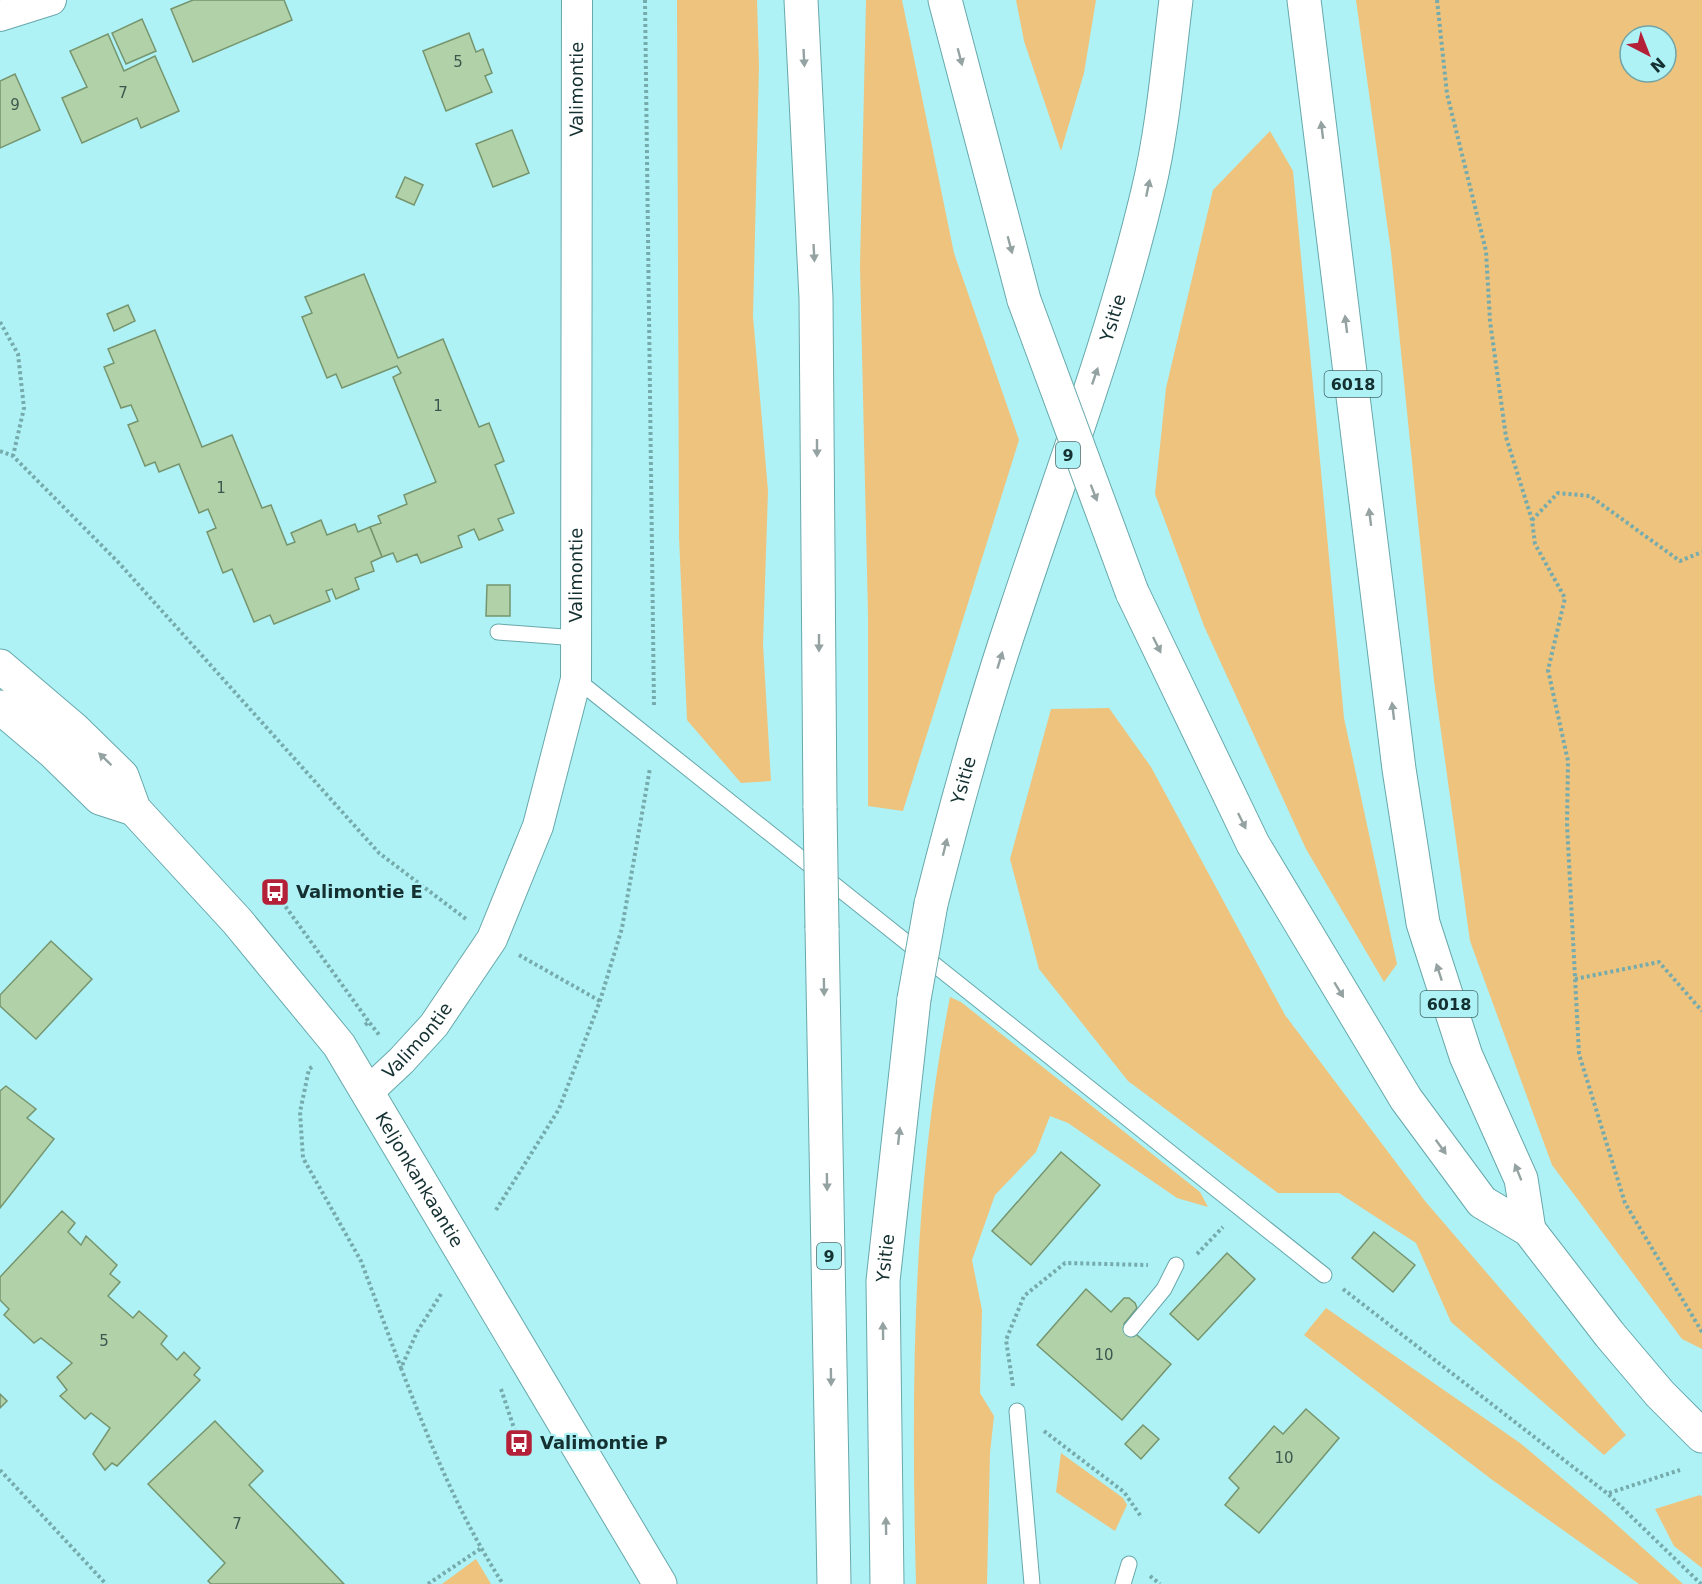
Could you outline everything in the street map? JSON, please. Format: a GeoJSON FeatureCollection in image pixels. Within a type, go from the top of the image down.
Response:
{"type":"FeatureCollection","features":[{"type":"Feature","properties":{"kind":"main road","name":"9"},"geometry":{"type":"LineString","coordinates":[[801,0],[816,298],[820,808],[834,1584]]}},
{"type":"Feature","properties":{"kind":"main road","name":"6018"},"geometry":{"type":"LineString","coordinates":[[945,0],[1024,300],[1132,592],[1253,844],[1407,1099],[1482,1202],[1529,1230],[1610,1335],[1660,1394],[1702,1436]]}},
{"type":"Feature","properties":{"kind":"main road","name":"Ysitie"},"geometry":{"type":"LineString","coordinates":[[887,1584],[883,1281],[914,999],[931,904],[966,768],[1018,601],[1119,304],[1149,189],[1162,112],[1176,0]]}},
{"type":"Feature","properties":{"kind":"main road","name":"6018"},"geometry":{"type":"LineString","coordinates":[[1304,0],[1399,769],[1423,923],[1466,1056],[1521,1179],[1529,1230]]}},
{"type":"Feature","properties":{"kind":"main road","name":"Keljonkankaantie"},"geometry":{"type":"LineString","coordinates":[[0,666],[75,729],[122,776],[134,809],[237,921],[339,1045],[369,1091],[660,1584]]}},
{"type":"Feature","properties":{"kind":"main road","name":"Keljonkankaantie"},"geometry":{"type":"LineString","coordinates":[[0,707],[53,752],[100,798],[134,809]]}},
{"type":"Feature","properties":{"kind":"street"},"geometry":{"type":"LineString","coordinates":[[0,16],[51,0]]}},
{"type":"Feature","properties":{"kind":"street","name":"Valimontie"},"geometry":{"type":"LineString","coordinates":[[369,1091],[401,1061],[434,1024],[492,939],[538,826],[576,679],[577,0]]}},
{"type":"Feature","properties":{"kind":"lane"},"geometry":{"type":"LineString","coordinates":[[498,632],[577,638]]}},
{"type":"Feature","properties":{"kind":"lane"},"geometry":{"type":"LineString","coordinates":[[576,679],[1324,1275]]}},
{"type":"Feature","properties":{"kind":"lane"},"geometry":{"type":"LineString","coordinates":[[1131,1329],[1164,1289],[1176,1265]]}},
{"type":"Feature","properties":{"kind":"lane"},"geometry":{"type":"LineString","coordinates":[[1017,1411],[1032,1584]]}},
{"type":"Feature","properties":{"kind":"lane"},"geometry":{"type":"LineString","coordinates":[[1123,1584],[1129,1564]]}},
{"type":"Feature","properties":{"kind":"path"},"geometry":{"type":"LineString","coordinates":[[496,1210],[559,1109],[600,1001],[622,928],[654,740],[645,0]]}},
{"type":"Feature","properties":{"kind":"path"},"geometry":{"type":"LineString","coordinates":[[1437,0],[1447,94],[1486,250],[1490,321],[1506,437],[1532,520],[1535,544],[1565,598],[1548,670],[1568,761],[1567,824],[1579,1054],[1625,1203],[1702,1332]]}},
{"type":"Feature","properties":{"kind":"path"},"geometry":{"type":"LineString","coordinates":[[0,322],[18,354],[24,408],[13,456]]}},
{"type":"Feature","properties":{"kind":"path"},"geometry":{"type":"LineString","coordinates":[[0,451],[13,456],[119,562],[379,853],[492,939],[600,1001]]}},
{"type":"Feature","properties":{"kind":"path"},"geometry":{"type":"LineString","coordinates":[[1532,520],[1558,493],[1590,495],[1680,561],[1702,552]]}},
{"type":"Feature","properties":{"kind":"path"},"geometry":{"type":"LineString","coordinates":[[275,892],[369,1022]]}},
{"type":"Feature","properties":{"kind":"path"},"geometry":{"type":"LineString","coordinates":[[1575,979],[1659,962],[1702,1011]]}},
{"type":"Feature","properties":{"kind":"path"},"geometry":{"type":"LineString","coordinates":[[309,1069],[300,1112],[303,1158],[361,1261],[443,1475],[480,1549],[503,1584]]}},
{"type":"Feature","properties":{"kind":"path"},"geometry":{"type":"LineString","coordinates":[[1142,1518],[1124,1492],[1017,1411],[1006,1340],[1024,1296],[1065,1263],[1176,1265],[1203,1250],[1239,1208]]}},
{"type":"Feature","properties":{"kind":"path"},"geometry":{"type":"LineString","coordinates":[[1324,1275],[1608,1494],[1701,1584]]}},
{"type":"Feature","properties":{"kind":"path"},"geometry":{"type":"LineString","coordinates":[[401,1368],[417,1332],[441,1294]]}},
{"type":"Feature","properties":{"kind":"path"},"geometry":{"type":"LineString","coordinates":[[0,1470],[106,1584]]}},
{"type":"Feature","properties":{"kind":"path"},"geometry":{"type":"LineString","coordinates":[[1608,1494],[1680,1470]]}},
{"type":"Feature","properties":{"kind":"path"},"geometry":{"type":"LineString","coordinates":[[428,1584],[480,1549]]}},
{"type":"Feature","properties":{"kind":"shaded area"},"geometry":{"type":"Polygon","coordinates":[[[677,0],[757,0],[759,66],[753,316],[768,491],[763,644],[771,781],[741,783],[687,720],[679,537],[677,0]]]}},
{"type":"Feature","properties":{"kind":"shaded area"},"geometry":{"type":"Polygon","coordinates":[[[866,0],[902,0],[954,253],[1019,440],[903,811],[868,806],[868,615],[860,266],[866,0]]]}},
{"type":"Feature","properties":{"kind":"shaded area"},"geometry":{"type":"Polygon","coordinates":[[[1016,0],[1096,0],[1084,73],[1061,151],[1024,41],[1016,0]]]}},
{"type":"Feature","properties":{"kind":"shaded area"},"geometry":{"type":"Polygon","coordinates":[[[1356,0],[1702,0],[1702,1349],[1682,1339],[1552,1165],[1470,941],[1434,681],[1391,252],[1356,0]]]}},
{"type":"Feature","properties":{"kind":"shaded area"},"geometry":{"type":"Polygon","coordinates":[[[1270,131],[1293,171],[1344,718],[1397,964],[1384,982],[1306,849],[1204,626],[1155,494],[1166,388],[1213,190],[1270,131]]]}},
{"type":"Feature","properties":{"kind":"shaded area"},"geometry":{"type":"Polygon","coordinates":[[[1109,708],[1151,767],[1285,1015],[1425,1201],[1626,1435],[1604,1455],[1451,1322],[1416,1243],[1339,1193],[1278,1193],[1128,1081],[1039,969],[1010,859],[1051,709],[1109,708]]]}},
{"type":"Feature","properties":{"kind":"shaded area"},"geometry":{"type":"Polygon","coordinates":[[[950,997],[961,1002],[1200,1192],[1208,1207],[1177,1198],[1068,1123],[1050,1116],[1036,1152],[995,1195],[972,1260],[982,1310],[980,1393],[994,1416],[990,1453],[987,1584],[916,1584],[915,1363],[921,1216],[937,1069],[950,997]]]}},
{"type":"Feature","properties":{"kind":"shaded area"},"geometry":{"type":"Polygon","coordinates":[[[1326,1308],[1520,1443],[1683,1584],[1639,1584],[1491,1479],[1304,1335],[1326,1308]]]}},
{"type":"Feature","properties":{"kind":"shaded area"},"geometry":{"type":"Polygon","coordinates":[[[1061,1453],[1123,1498],[1127,1505],[1115,1531],[1056,1492],[1061,1453]]]}},
{"type":"Feature","properties":{"kind":"shaded area"},"geometry":{"type":"Polygon","coordinates":[[[1700,1495],[1702,1497],[1702,1568],[1674,1546],[1655,1509],[1700,1495]]]}},
{"type":"Feature","properties":{"kind":"shaded area"},"geometry":{"type":"Polygon","coordinates":[[[476,1559],[491,1584],[442,1584],[476,1559]]]}},
{"type":"Feature","properties":{"kind":"building"},"geometry":{"type":"Polygon","coordinates":[[[193,0],[284,0],[292,20],[193,62],[171,9],[193,0]]]}},
{"type":"Feature","properties":{"kind":"building"},"geometry":{"type":"Polygon","coordinates":[[[142,19],[156,51],[126,64],[112,33],[142,19]]]}},
{"type":"Feature","properties":{"kind":"building"},"geometry":{"type":"Polygon","coordinates":[[[469,33],[476,52],[483,49],[492,73],[485,76],[492,92],[446,111],[423,51],[469,33]]]}},
{"type":"Feature","properties":{"kind":"building"},"geometry":{"type":"Polygon","coordinates":[[[108,34],[124,71],[155,56],[179,111],[141,128],[137,118],[82,143],[62,98],[87,87],[70,51],[108,34]]]}},
{"type":"Feature","properties":{"kind":"building"},"geometry":{"type":"Polygon","coordinates":[[[15,74],[40,130],[0,148],[0,81],[15,74]]]}},
{"type":"Feature","properties":{"kind":"building"},"geometry":{"type":"Polygon","coordinates":[[[512,130],[529,173],[493,187],[476,144],[512,130]]]}},
{"type":"Feature","properties":{"kind":"building"},"geometry":{"type":"Polygon","coordinates":[[[405,177],[423,185],[414,205],[396,197],[405,177]]]}},
{"type":"Feature","properties":{"kind":"building"},"geometry":{"type":"Polygon","coordinates":[[[364,274],[398,358],[443,339],[479,427],[489,423],[504,461],[495,465],[514,513],[498,519],[503,530],[479,540],[474,529],[458,536],[462,547],[421,563],[417,554],[397,562],[393,553],[382,557],[370,527],[381,523],[378,516],[407,504],[404,495],[436,482],[393,377],[401,373],[397,366],[342,388],[336,374],[327,378],[302,317],[312,313],[305,297],[364,274]]]}},
{"type":"Feature","properties":{"kind":"building"},"geometry":{"type":"Polygon","coordinates":[[[128,305],[135,321],[114,331],[107,314],[128,305]]]}},
{"type":"Feature","properties":{"kind":"building"},"geometry":{"type":"Polygon","coordinates":[[[155,330],[202,447],[232,435],[262,508],[271,505],[287,545],[295,542],[291,533],[321,520],[327,535],[355,524],[358,532],[370,527],[382,557],[371,562],[374,571],[355,578],[359,589],[336,599],[332,589],[326,591],[330,601],[274,624],[270,615],[254,622],[232,569],[223,573],[207,532],[216,528],[208,509],[199,513],[179,464],[159,472],[155,462],[145,466],[128,425],[138,421],[131,405],[121,408],[104,367],[114,363],[108,349],[155,330]]]}},
{"type":"Feature","properties":{"kind":"building"},"geometry":{"type":"Polygon","coordinates":[[[487,585],[510,585],[510,616],[486,616],[487,585]]]}},
{"type":"Feature","properties":{"kind":"building"},"geometry":{"type":"Polygon","coordinates":[[[51,941],[92,979],[36,1039],[0,1006],[0,995],[51,941]]]}},
{"type":"Feature","properties":{"kind":"building"},"geometry":{"type":"Polygon","coordinates":[[[6,1086],[36,1109],[27,1118],[54,1139],[0,1208],[0,1091],[6,1086]]]}},
{"type":"Feature","properties":{"kind":"building"},"geometry":{"type":"Polygon","coordinates":[[[1061,1152],[1100,1185],[1031,1265],[992,1231],[1061,1152]]]}},
{"type":"Feature","properties":{"kind":"building"},"geometry":{"type":"Polygon","coordinates":[[[62,1211],[75,1223],[68,1232],[81,1245],[86,1236],[117,1265],[110,1274],[120,1282],[108,1296],[133,1318],[139,1311],[167,1336],[161,1344],[177,1360],[184,1352],[200,1368],[194,1375],[200,1380],[117,1466],[112,1463],[105,1470],[93,1454],[110,1428],[91,1413],[85,1419],[60,1396],[67,1390],[57,1377],[72,1363],[41,1338],[34,1343],[4,1315],[9,1309],[0,1300],[0,1277],[62,1211]]]}},
{"type":"Feature","properties":{"kind":"building"},"geometry":{"type":"Polygon","coordinates":[[[1374,1232],[1415,1265],[1393,1292],[1352,1258],[1374,1232]]]}},
{"type":"Feature","properties":{"kind":"building"},"geometry":{"type":"Polygon","coordinates":[[[1227,1253],[1255,1279],[1198,1340],[1170,1314],[1227,1253]]]}},
{"type":"Feature","properties":{"kind":"building"},"geometry":{"type":"Polygon","coordinates":[[[1086,1289],[1111,1312],[1124,1298],[1129,1298],[1135,1303],[1137,1308],[1124,1324],[1171,1364],[1122,1420],[1037,1345],[1086,1289]]]}},
{"type":"Feature","properties":{"kind":"building"},"geometry":{"type":"Polygon","coordinates":[[[0,1394],[7,1401],[0,1408],[0,1394]]]}},
{"type":"Feature","properties":{"kind":"building"},"geometry":{"type":"Polygon","coordinates":[[[1306,1409],[1339,1438],[1259,1533],[1225,1505],[1239,1488],[1229,1478],[1274,1426],[1283,1434],[1306,1409]]]}},
{"type":"Feature","properties":{"kind":"building"},"geometry":{"type":"Polygon","coordinates":[[[215,1421],[263,1471],[249,1485],[344,1584],[211,1584],[208,1581],[225,1563],[148,1484],[215,1421]]]}},
{"type":"Feature","properties":{"kind":"building"},"geometry":{"type":"Polygon","coordinates":[[[1143,1425],[1159,1439],[1141,1459],[1125,1444],[1143,1425]]]}},
{"type":"Feature","properties":{"kind":"place","name":"Valimontie E"},"geometry":{"type":"Point","coordinates":[275,892]}},
{"type":"Feature","properties":{"kind":"place","name":"Valimontie P"},"geometry":{"type":"Point","coordinates":[519,1443]}}]}
